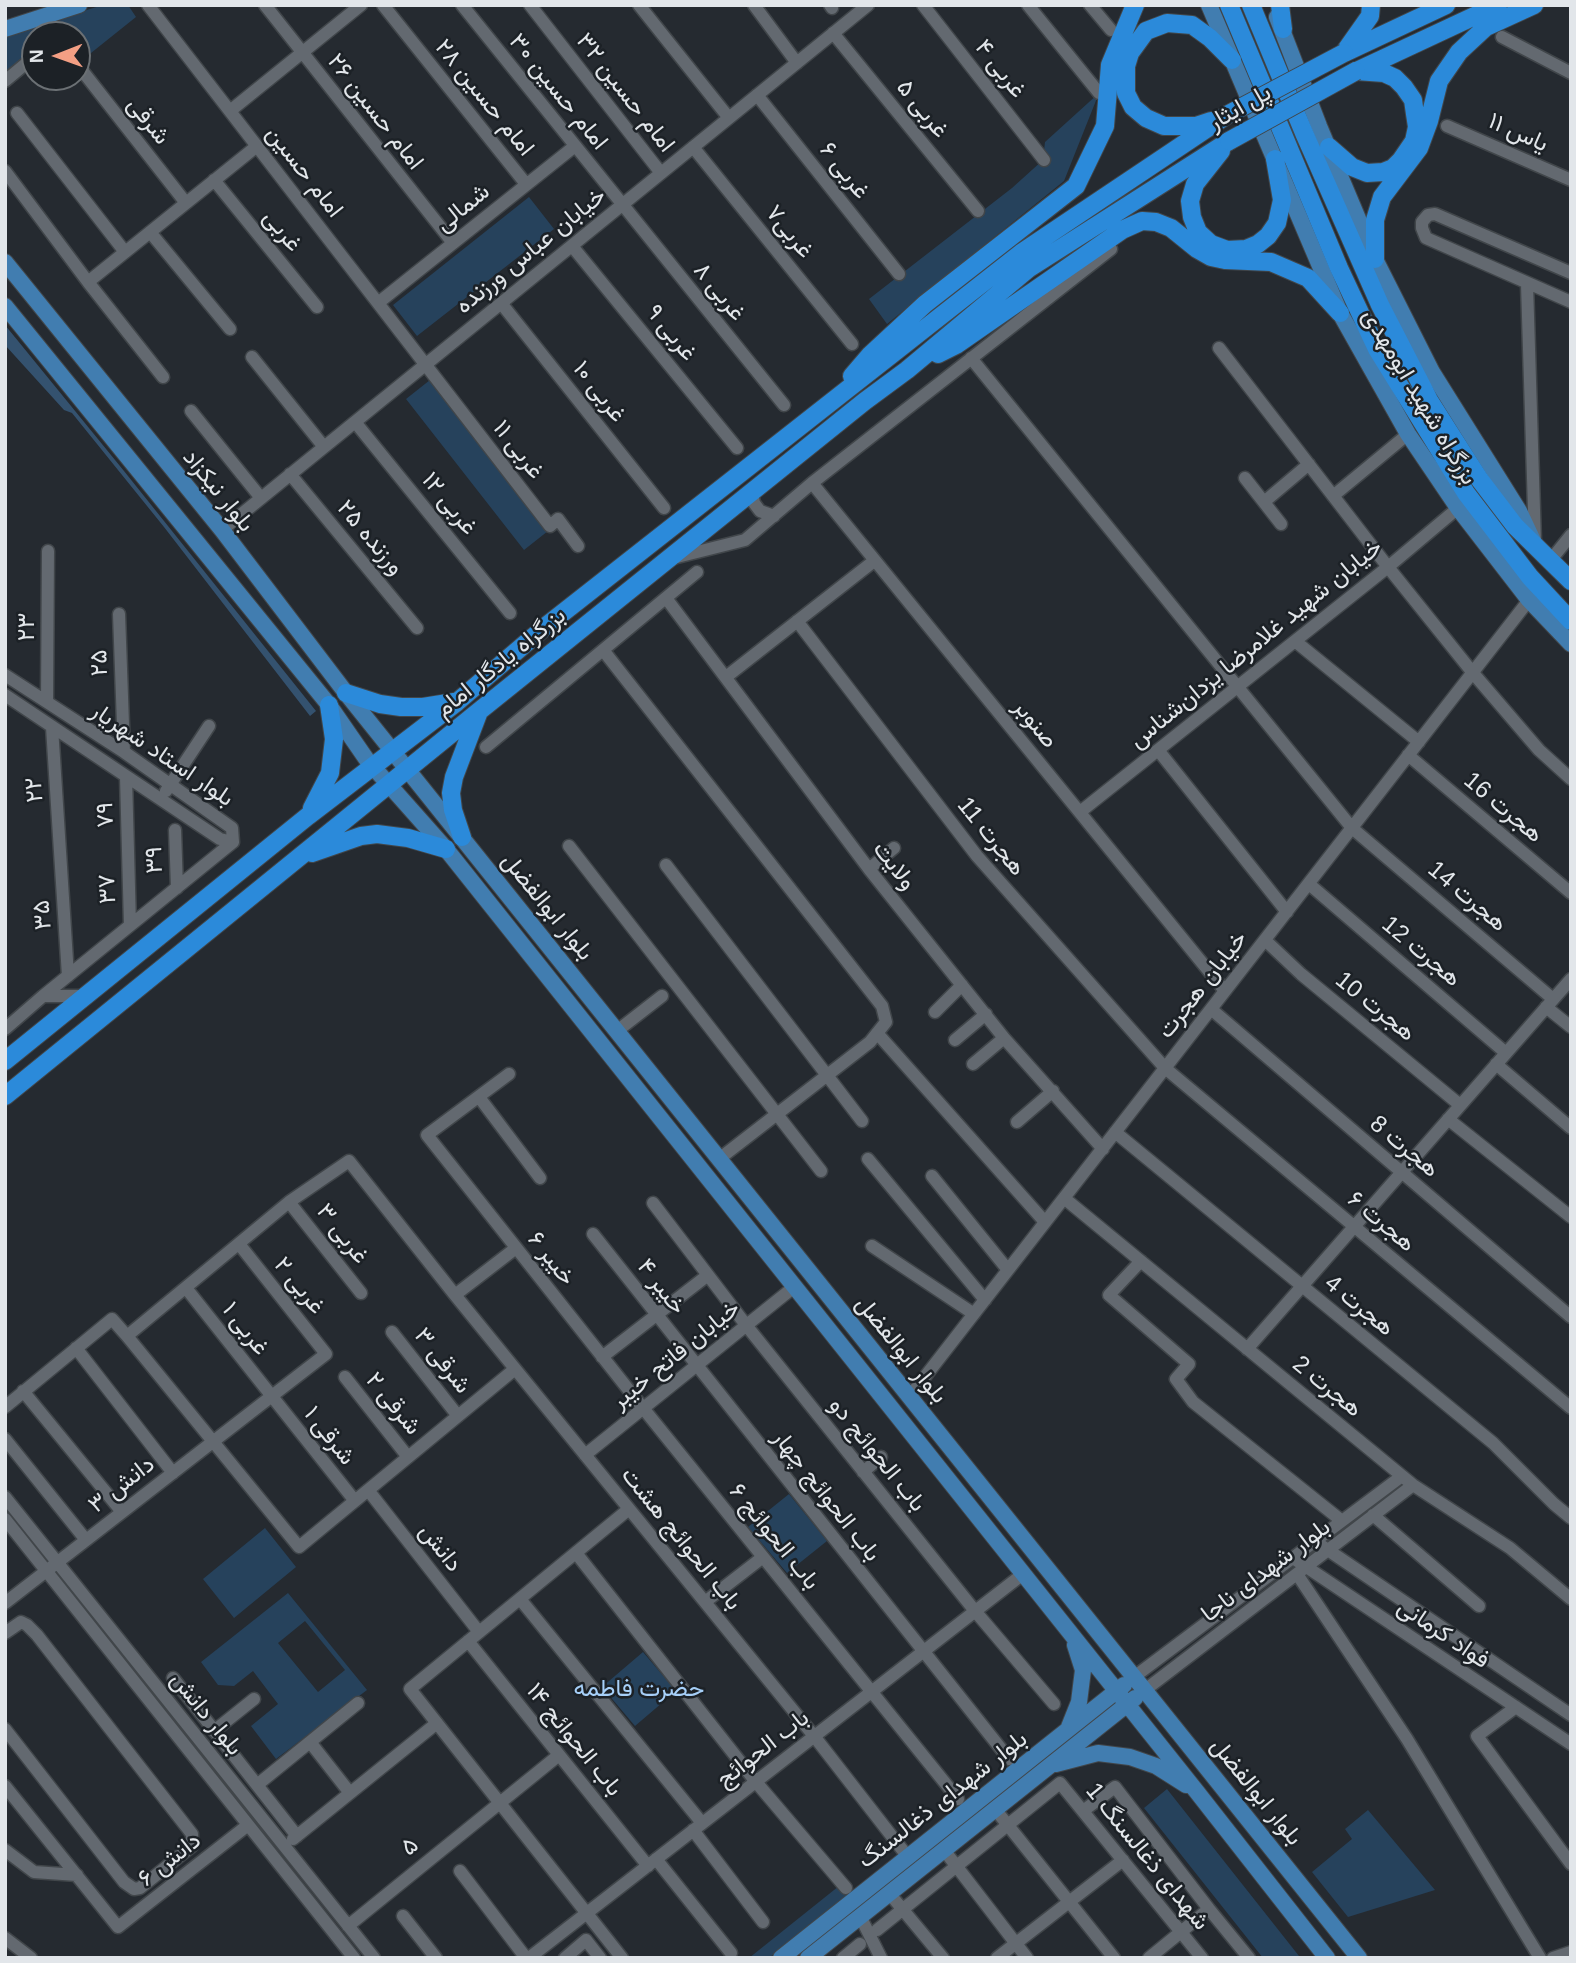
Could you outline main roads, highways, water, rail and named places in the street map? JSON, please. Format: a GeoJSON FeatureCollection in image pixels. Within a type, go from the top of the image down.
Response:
{"type":"FeatureCollection","features":[{"type":"Feature","properties":{"kind":"highway"},"geometry":{"type":"LineString","coordinates":[[829,404],[870,355],[925,303],[1076,186],[1105,125],[1111,65],[1135,5]]}},
{"type":"Feature","properties":{"kind":"highway"},"geometry":{"type":"LineString","coordinates":[[1229,5],[1277,149],[1282,200],[1277,223],[1268,236],[1246,249],[1227,250],[1211,244],[1198,232],[1192,217],[1190,201],[1195,184],[1229,141]]}},
{"type":"Feature","properties":{"kind":"highway"},"geometry":{"type":"LineString","coordinates":[[1251,5],[1312,129]]}},
{"type":"Feature","properties":{"kind":"highway"},"geometry":{"type":"LineString","coordinates":[[1280,5],[1283,29]]}},
{"type":"Feature","properties":{"kind":"highway"},"geometry":{"type":"LineString","coordinates":[[1344,53],[1370,16],[1371,5]]}},
{"type":"Feature","properties":{"kind":"highway","name":"پل ایثار"},"geometry":{"type":"LineString","coordinates":[[1025,261],[1227,115],[1344,53],[1446,5]]}},
{"type":"Feature","properties":{"kind":"highway"},"geometry":{"type":"LineString","coordinates":[[1375,259],[1375,220],[1382,197],[1419,148],[1439,81],[1458,52],[1486,27],[1534,5]]}},
{"type":"Feature","properties":{"kind":"highway","name":"پل ایثار"},"geometry":{"type":"LineString","coordinates":[[1025,261],[1229,141],[1356,71],[1493,7]]}},
{"type":"Feature","properties":{"kind":"highway"},"geometry":{"type":"LineString","coordinates":[[1227,115],[1196,126],[1164,126],[1146,118],[1133,107],[1126,93],[1126,66],[1130,53],[1146,31],[1167,23],[1192,25],[1232,60]]}},
{"type":"Feature","properties":{"kind":"highway"},"geometry":{"type":"LineString","coordinates":[[1329,148],[1352,167],[1367,173],[1382,172],[1393,168],[1414,141],[1417,127],[1413,100],[1404,87],[1395,78],[1384,73],[1356,71]]}},
{"type":"Feature","properties":{"kind":"highway","name":"بزرگراه شهید ابومهدی"},"geometry":{"type":"LineString","coordinates":[[1312,129],[1380,305],[1429,400],[1480,480],[1515,526],[1571,582]]}},
{"type":"Feature","properties":{"kind":"highway","name":"بزرگراه شهید ابومهدی"},"geometry":{"type":"LineString","coordinates":[[1277,149],[1339,268],[1377,349],[1466,494],[1530,577],[1571,621]]}},
{"type":"Feature","properties":{"kind":"highway"},"geometry":{"type":"LineString","coordinates":[[907,370],[956,345],[1122,230],[1142,221],[1156,222],[1171,228],[1211,257],[1271,262],[1308,278],[1340,313]]}},
{"type":"Feature","properties":{"kind":"highway","name":"بزرگراه یادگار امام"},"geometry":{"type":"LineString","coordinates":[[5,1061],[372,765],[457,702],[546,626],[829,404],[1025,261]]}},
{"type":"Feature","properties":{"kind":"highway","name":"بزرگراه یادگار امام"},"geometry":{"type":"LineString","coordinates":[[5,1096],[478,712],[907,370],[1025,261]]}},
{"type":"Feature","properties":{"kind":"highway"},"geometry":{"type":"LineString","coordinates":[[346,693],[401,708],[457,702]]}},
{"type":"Feature","properties":{"kind":"highway"},"geometry":{"type":"LineString","coordinates":[[308,816],[330,773],[334,739],[329,705]]}},
{"type":"Feature","properties":{"kind":"highway"},"geometry":{"type":"LineString","coordinates":[[462,838],[453,810],[454,777],[478,712]]}},
{"type":"Feature","properties":{"kind":"highway"},"geometry":{"type":"LineString","coordinates":[[299,857],[361,836],[377,834],[408,838],[446,849]]}},
{"type":"Feature","properties":{"kind":"main road"},"geometry":{"type":"LineString","coordinates":[[5,29],[79,5]]}},
{"type":"Feature","properties":{"kind":"main road"},"geometry":{"type":"LineString","coordinates":[[1209,5],[1232,60],[1277,149]]}},
{"type":"Feature","properties":{"kind":"main road"},"geometry":{"type":"LineString","coordinates":[[1272,5],[1283,29],[1312,129]]}},
{"type":"Feature","properties":{"kind":"main road","name":"بزرگراه شهید ابومهدی"},"geometry":{"type":"LineString","coordinates":[[1312,129],[1329,148],[1375,259],[1432,372],[1519,511],[1535,545]]}},
{"type":"Feature","properties":{"kind":"main road","name":"بزرگراه شهید ابومهدی"},"geometry":{"type":"LineString","coordinates":[[1277,149],[1340,313],[1408,434],[1458,508],[1529,600],[1571,644]]}},
{"type":"Feature","properties":{"kind":"main road","name":"بلوار نیکزاد"},"geometry":{"type":"LineString","coordinates":[[5,262],[222,530],[408,770]]}},
{"type":"Feature","properties":{"kind":"main road","name":"بلوار نیکزاد"},"geometry":{"type":"LineString","coordinates":[[5,306],[329,705],[372,765],[390,784]]}},
{"type":"Feature","properties":{"kind":"main road"},"geometry":{"type":"LineString","coordinates":[[1377,377],[1421,420]]}},
{"type":"Feature","properties":{"kind":"main road"},"geometry":{"type":"LineString","coordinates":[[200,547],[222,530]]}},
{"type":"Feature","properties":{"kind":"main road","name":"بلوار ابوالفضل"},"geometry":{"type":"LineString","coordinates":[[408,770],[1359,1958]]}},
{"type":"Feature","properties":{"kind":"main road","name":"بلوار ابوالفضل"},"geometry":{"type":"LineString","coordinates":[[390,784],[446,849],[1327,1958]]}},
{"type":"Feature","properties":{"kind":"main road"},"geometry":{"type":"LineString","coordinates":[[623,1071],[639,1058]]}},
{"type":"Feature","properties":{"kind":"main road"},"geometry":{"type":"LineString","coordinates":[[1069,1729],[1079,1702],[1083,1670],[1072,1636]]}},
{"type":"Feature","properties":{"kind":"main road","name":"بلوار شهدای ذغالسنگ"},"geometry":{"type":"LineString","coordinates":[[808,1958],[1048,1767],[1139,1683]]}},
{"type":"Feature","properties":{"kind":"main road","name":"بلوار شهدای ذغالسنگ"},"geometry":{"type":"LineString","coordinates":[[781,1958],[848,1895],[908,1857],[1069,1729],[1122,1697]]}},
{"type":"Feature","properties":{"kind":"main road"},"geometry":{"type":"LineString","coordinates":[[1048,1767],[1098,1753],[1130,1757],[1156,1766],[1197,1792]]}},
{"type":"Feature","properties":{"kind":"main road"},"geometry":{"type":"LineString","coordinates":[[848,1895],[860,1916]]}},
{"type":"Feature","properties":{"kind":"main road"},"geometry":{"type":"LineString","coordinates":[[1308,1932],[1315,1958]]}},
{"type":"Feature","properties":{"kind":"park label","name":"حضرت فاطمه"},"geometry":{"type":"Point","coordinates":[639,1689]}}]}
